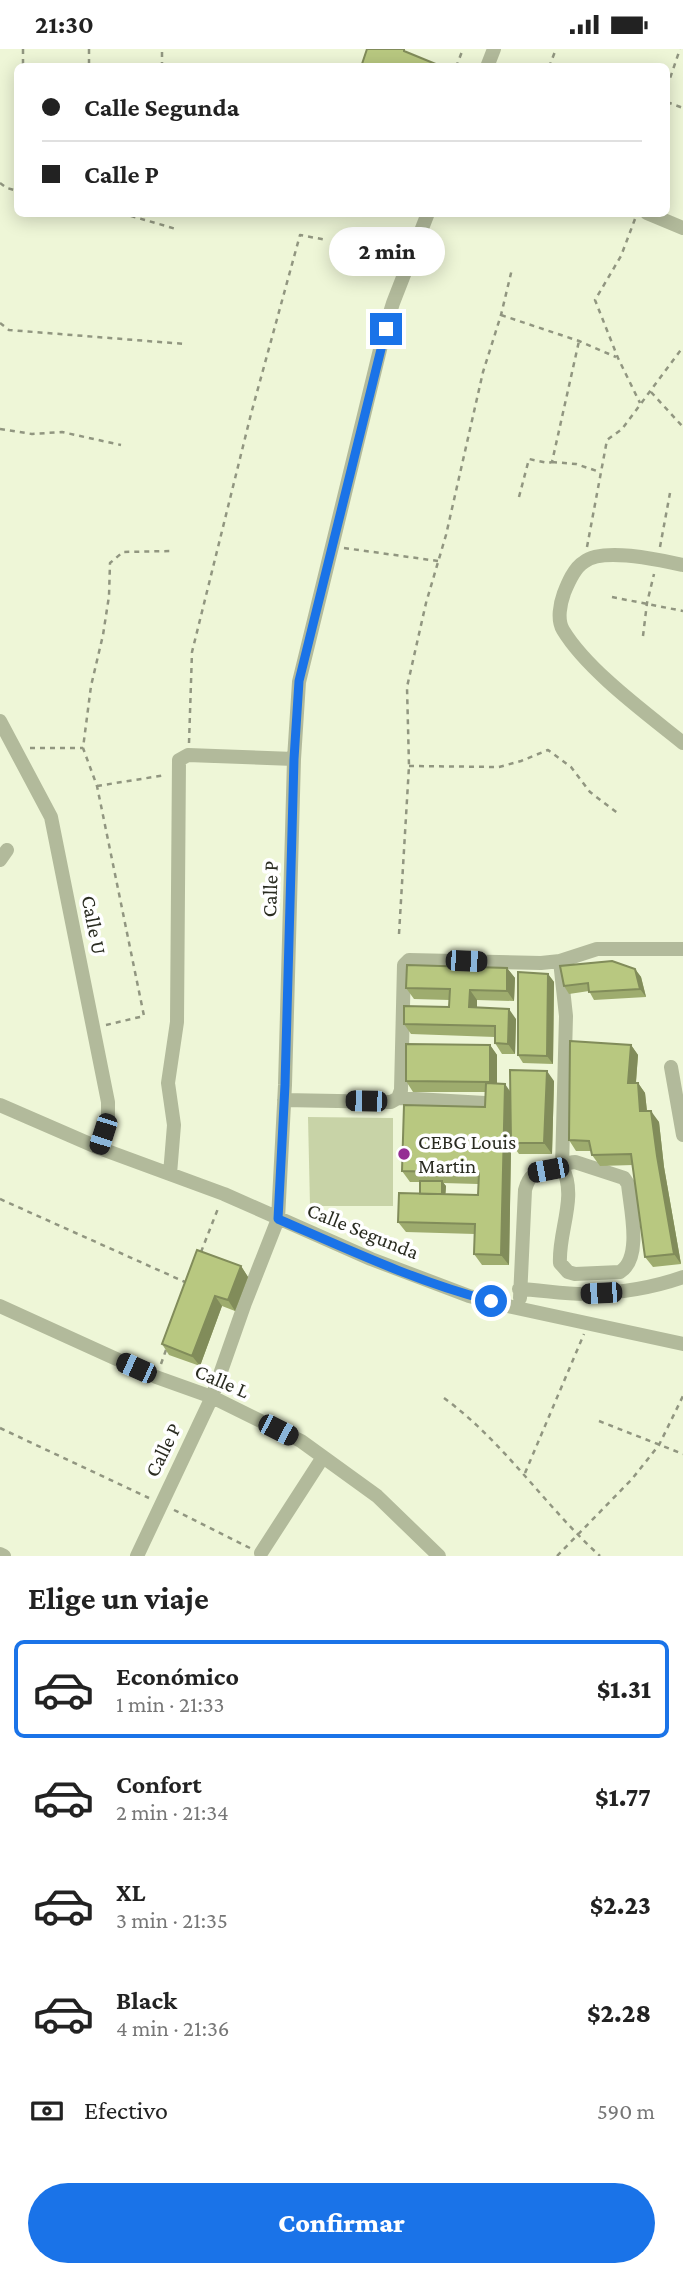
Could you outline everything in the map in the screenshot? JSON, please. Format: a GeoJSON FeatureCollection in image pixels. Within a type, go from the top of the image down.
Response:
{"type":"FeatureCollection","features":[{"type":"Feature","properties":{"kind":"street","name":"Calle P"},"geometry":{"type":"LineString","coordinates":[[137,1556],[212,1397],[278,1219],[299,681],[393,303],[426,217]]}},
{"type":"Feature","properties":{"kind":"street"},"geometry":{"type":"LineString","coordinates":[[657,217],[683,228]]}},
{"type":"Feature","properties":{"kind":"street"},"geometry":{"type":"LineString","coordinates":[[683,565],[658,559],[614,555],[585,560],[576,570],[564,594],[560,610],[562,627],[588,661],[683,743]]}},
{"type":"Feature","properties":{"kind":"street","name":"Calle U"},"geometry":{"type":"LineString","coordinates":[[0,721],[51,817],[109,1110],[99,1148]]}},
{"type":"Feature","properties":{"kind":"street"},"geometry":{"type":"LineString","coordinates":[[170,1174],[174,1125],[169,1083],[177,1022],[179,760],[188,755],[294,759]]}},
{"type":"Feature","properties":{"kind":"street"},"geometry":{"type":"LineString","coordinates":[[398,1098],[401,1090],[404,965],[409,960],[541,963],[560,961],[597,949],[683,949]]}},
{"type":"Feature","properties":{"kind":"street"},"geometry":{"type":"LineString","coordinates":[[560,961],[566,1016],[562,1167],[568,1193],[560,1257],[564,1268],[575,1274],[609,1274],[626,1268],[634,1246],[628,1184],[624,1178],[575,1162],[562,1167],[534,1173],[526,1184],[520,1293],[601,1293],[643,1288],[683,1277]]}},
{"type":"Feature","properties":{"kind":"street"},"geometry":{"type":"LineString","coordinates":[[671,1067],[683,1135]]}},
{"type":"Feature","properties":{"kind":"street"},"geometry":{"type":"LineString","coordinates":[[284,1100],[391,1102],[398,1098],[485,1103]]}},
{"type":"Feature","properties":{"kind":"street","name":"Calle Segunda"},"geometry":{"type":"LineString","coordinates":[[0,1105],[99,1148],[224,1194],[371,1259],[469,1296],[683,1344]]}},
{"type":"Feature","properties":{"kind":"street","name":"Calle L"},"geometry":{"type":"LineString","coordinates":[[0,1306],[156,1377],[212,1397],[301,1441],[377,1496],[439,1556]]}},
{"type":"Feature","properties":{"kind":"street"},"geometry":{"type":"LineString","coordinates":[[261,1553],[323,1457]]}},
{"type":"Feature","properties":{"kind":"path"},"geometry":{"type":"LineString","coordinates":[[670,78],[680,49]]}},
{"type":"Feature","properties":{"kind":"path"},"geometry":{"type":"LineString","coordinates":[[135,217],[176,229]]}},
{"type":"Feature","properties":{"kind":"path"},"geometry":{"type":"LineString","coordinates":[[635,217],[621,255],[595,300],[640,404]]}},
{"type":"Feature","properties":{"kind":"path"},"geometry":{"type":"LineString","coordinates":[[188,755],[192,652],[296,247],[300,235],[327,240]]}},
{"type":"Feature","properties":{"kind":"path"},"geometry":{"type":"LineString","coordinates":[[399,934],[409,766],[407,687],[483,372],[512,268]]}},
{"type":"Feature","properties":{"kind":"path"},"geometry":{"type":"LineString","coordinates":[[501,315],[579,341],[618,358]]}},
{"type":"Feature","properties":{"kind":"path"},"geometry":{"type":"LineString","coordinates":[[0,323],[9,330],[185,344]]}},
{"type":"Feature","properties":{"kind":"path"},"geometry":{"type":"LineString","coordinates":[[552,462],[579,341]]}},
{"type":"Feature","properties":{"kind":"path"},"geometry":{"type":"LineString","coordinates":[[585,560],[607,439],[622,429],[683,347]]}},
{"type":"Feature","properties":{"kind":"path"},"geometry":{"type":"LineString","coordinates":[[651,393],[683,427]]}},
{"type":"Feature","properties":{"kind":"path"},"geometry":{"type":"LineString","coordinates":[[0,429],[32,434],[62,432],[121,445]]}},
{"type":"Feature","properties":{"kind":"path"},"geometry":{"type":"LineString","coordinates":[[519,497],[529,459],[576,464],[600,472]]}},
{"type":"Feature","properties":{"kind":"path"},"geometry":{"type":"LineString","coordinates":[[643,636],[647,603],[670,493]]}},
{"type":"Feature","properties":{"kind":"path"},"geometry":{"type":"LineString","coordinates":[[333,546],[438,561]]}},
{"type":"Feature","properties":{"kind":"path"},"geometry":{"type":"LineString","coordinates":[[93,1028],[144,1016],[97,786],[83,748],[91,686],[109,596],[110,563],[123,552],[171,551]]}},
{"type":"Feature","properties":{"kind":"path"},"geometry":{"type":"LineString","coordinates":[[612,597],[683,611]]}},
{"type":"Feature","properties":{"kind":"path"},"geometry":{"type":"LineString","coordinates":[[16,748],[83,748]]}},
{"type":"Feature","properties":{"kind":"path"},"geometry":{"type":"LineString","coordinates":[[409,766],[499,767],[548,750],[571,767],[590,792],[620,815]]}},
{"type":"Feature","properties":{"kind":"path"},"geometry":{"type":"LineString","coordinates":[[97,786],[178,773]]}},
{"type":"Feature","properties":{"kind":"path"},"geometry":{"type":"LineString","coordinates":[[199,1258],[224,1194]]}},
{"type":"Feature","properties":{"kind":"path"},"geometry":{"type":"LineString","coordinates":[[0,1199],[189,1284]]}},
{"type":"Feature","properties":{"kind":"path"},"geometry":{"type":"LineString","coordinates":[[525,1473],[587,1328]]}},
{"type":"Feature","properties":{"kind":"path"},"geometry":{"type":"LineString","coordinates":[[156,1377],[169,1342]]}},
{"type":"Feature","properties":{"kind":"path"},"geometry":{"type":"LineString","coordinates":[[557,1556],[632,1479],[659,1445],[683,1396]]}},
{"type":"Feature","properties":{"kind":"path"},"geometry":{"type":"LineString","coordinates":[[444,1398],[458,1408],[525,1473],[577,1535],[600,1556]]}},
{"type":"Feature","properties":{"kind":"path"},"geometry":{"type":"LineString","coordinates":[[599,1421],[683,1454]]}},
{"type":"Feature","properties":{"kind":"path"},"geometry":{"type":"LineString","coordinates":[[1,1430],[261,1553]]}},
{"type":"Feature","properties":{"kind":"green space"},"geometry":{"type":"Polygon","coordinates":[[[308,1117],[393,1118],[393,1206],[310,1206],[308,1117]]]}},
{"type":"Feature","properties":{"kind":"building"},"geometry":{"type":"Polygon","coordinates":[[[367,49],[404,49],[433,63],[362,63],[367,49]]]}},
{"type":"Feature","properties":{"kind":"building"},"geometry":{"type":"Polygon","coordinates":[[[612,961],[635,969],[640,989],[589,992],[588,983],[564,986],[560,966],[612,961]]]}},
{"type":"Feature","properties":{"kind":"building"},"geometry":{"type":"Polygon","coordinates":[[[407,965],[507,968],[507,991],[470,990],[469,1007],[509,1009],[508,1044],[495,1043],[495,1026],[404,1024],[404,1006],[449,1007],[450,989],[406,988],[407,965]]]}},
{"type":"Feature","properties":{"kind":"building"},"geometry":{"type":"Polygon","coordinates":[[[518,972],[548,974],[547,1056],[518,1055],[518,972]]]}},
{"type":"Feature","properties":{"kind":"building"},"geometry":{"type":"Polygon","coordinates":[[[570,1041],[631,1045],[628,1083],[638,1083],[640,1111],[651,1111],[674,1254],[645,1257],[631,1154],[592,1155],[589,1141],[569,1140],[570,1041]]]}},
{"type":"Feature","properties":{"kind":"building"},"geometry":{"type":"Polygon","coordinates":[[[406,1044],[490,1045],[490,1082],[406,1081],[406,1044]]]}},
{"type":"Feature","properties":{"kind":"building"},"geometry":{"type":"Polygon","coordinates":[[[510,1070],[547,1071],[544,1143],[511,1143],[510,1070]]]}},
{"type":"Feature","properties":{"kind":"building"},"geometry":{"type":"Polygon","coordinates":[[[486,1083],[505,1084],[501,1255],[474,1254],[475,1224],[398,1222],[399,1193],[478,1195],[479,1173],[402,1171],[404,1105],[485,1107],[486,1083]]]}},
{"type":"Feature","properties":{"kind":"building"},"geometry":{"type":"Polygon","coordinates":[[[420,1181],[442,1181],[442,1194],[420,1194],[420,1181]]]}},
{"type":"Feature","properties":{"kind":"building"},"geometry":{"type":"Polygon","coordinates":[[[197,1250],[241,1266],[228,1300],[215,1296],[192,1356],[162,1344],[197,1250]]]}},
{"type":"Feature","properties":{"kind":"place","name":"CEBG Louis Martin"},"geometry":{"type":"Point","coordinates":[404,1154]}},
{"type":"Feature","properties":{"kind":"route"},"geometry":{"type":"LineString","coordinates":[[386,329],[299,681],[278,1219],[371,1259],[469,1296],[491,1301]]}}]}
